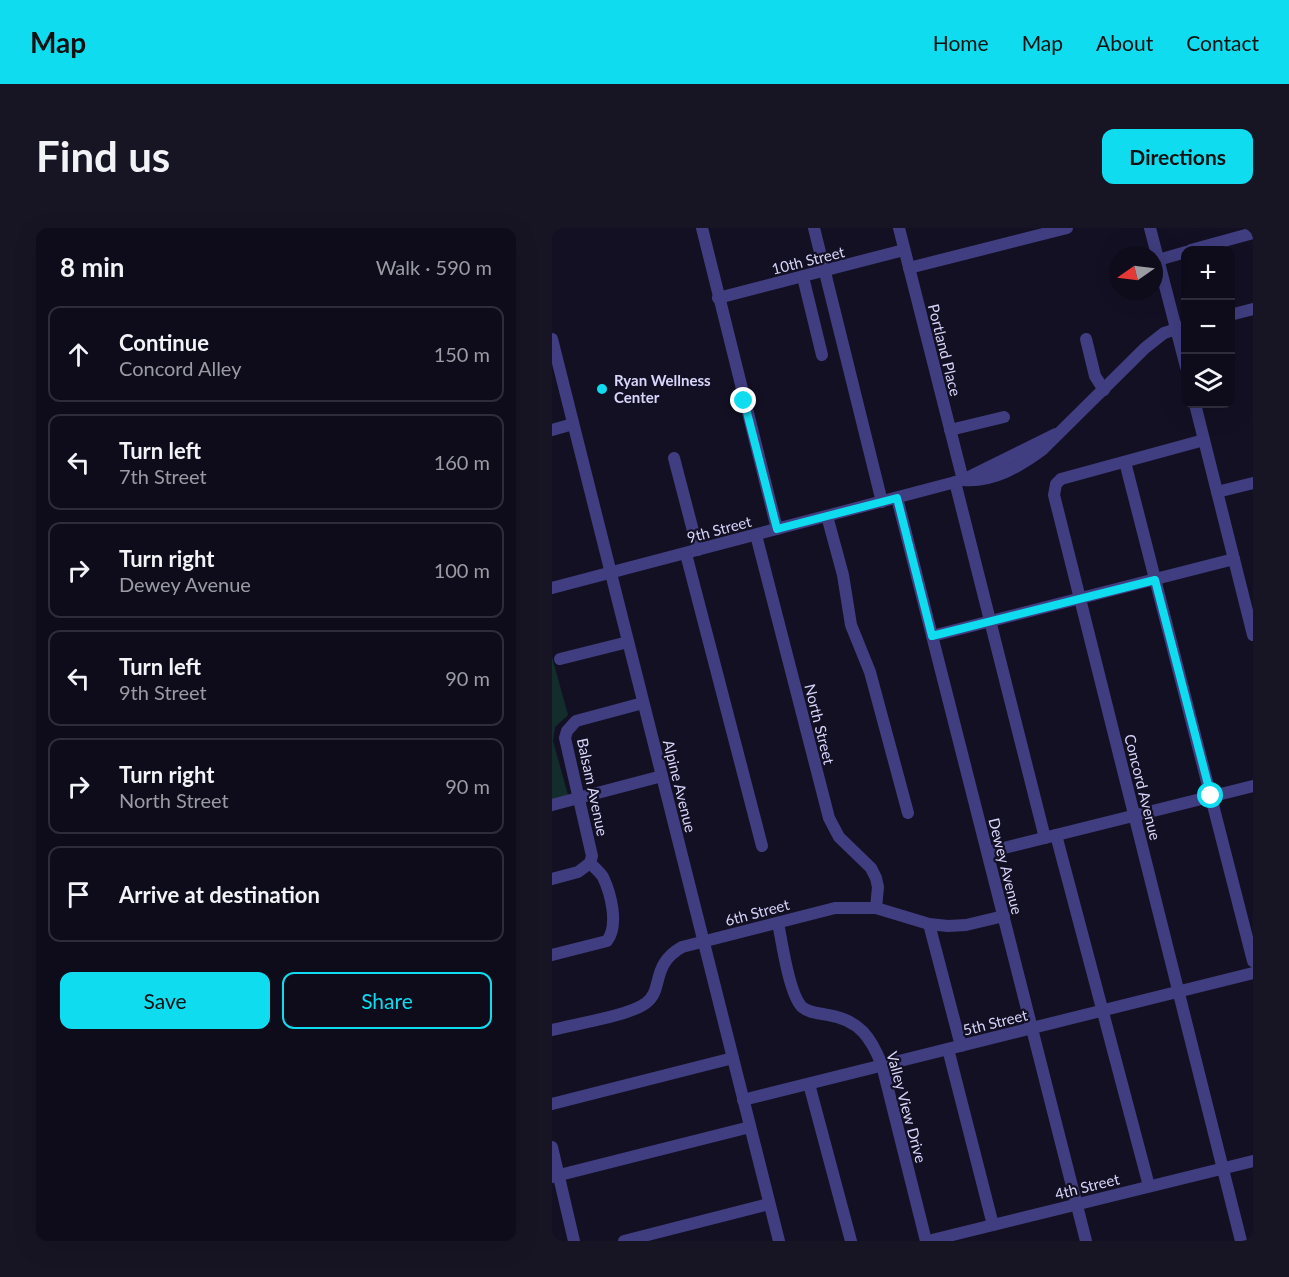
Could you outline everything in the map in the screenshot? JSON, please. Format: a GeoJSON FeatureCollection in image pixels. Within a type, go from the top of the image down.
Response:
{"type":"FeatureCollection","features":[{"type":"Feature","properties":{"kind":"street"},"geometry":{"type":"LineString","coordinates":[[704,228],[718,298],[777,529]]}},
{"type":"Feature","properties":{"kind":"street"},"geometry":{"type":"LineString","coordinates":[[814,228],[882,502]]}},
{"type":"Feature","properties":{"kind":"street","name":"Portland Place"},"geometry":{"type":"LineString","coordinates":[[899,228],[950,430],[990,621],[1149,1186]]}},
{"type":"Feature","properties":{"kind":"street"},"geometry":{"type":"LineString","coordinates":[[909,268],[1067,228]]}},
{"type":"Feature","properties":{"kind":"street"},"geometry":{"type":"LineString","coordinates":[[1150,228],[1154,246]]}},
{"type":"Feature","properties":{"kind":"street"},"geometry":{"type":"LineString","coordinates":[[1206,246],[1253,233]]}},
{"type":"Feature","properties":{"kind":"street","name":"10th Street"},"geometry":{"type":"LineString","coordinates":[[718,298],[904,250]]}},
{"type":"Feature","properties":{"kind":"street"},"geometry":{"type":"LineString","coordinates":[[1163,259],[1181,253]]}},
{"type":"Feature","properties":{"kind":"street"},"geometry":{"type":"LineString","coordinates":[[1163,275],[1181,327]]}},
{"type":"Feature","properties":{"kind":"street"},"geometry":{"type":"LineString","coordinates":[[802,277],[822,355]]}},
{"type":"Feature","properties":{"kind":"street"},"geometry":{"type":"LineString","coordinates":[[1235,314],[1253,309]]}},
{"type":"Feature","properties":{"kind":"street","name":"9th Street"},"geometry":{"type":"LineString","coordinates":[[552,588],[959,481],[1056,434],[1145,348],[1181,327]]}},
{"type":"Feature","properties":{"kind":"street","name":"Alpine Avenue"},"geometry":{"type":"LineString","coordinates":[[552,339],[779,1241]]}},
{"type":"Feature","properties":{"kind":"street"},"geometry":{"type":"LineString","coordinates":[[1086,339],[1095,376],[1104,390]]}},
{"type":"Feature","properties":{"kind":"street"},"geometry":{"type":"LineString","coordinates":[[1196,408],[1252,630]]}},
{"type":"Feature","properties":{"kind":"street"},"geometry":{"type":"LineString","coordinates":[[950,430],[1004,417]]}},
{"type":"Feature","properties":{"kind":"street"},"geometry":{"type":"LineString","coordinates":[[552,430],[573,424]]}},
{"type":"Feature","properties":{"kind":"street","name":"Concord Avenue"},"geometry":{"type":"LineString","coordinates":[[1204,440],[1061,479],[1054,489],[1241,1239]]}},
{"type":"Feature","properties":{"kind":"street"},"geometry":{"type":"LineString","coordinates":[[674,458],[692,552],[762,846]]}},
{"type":"Feature","properties":{"kind":"street"},"geometry":{"type":"LineString","coordinates":[[1125,462],[1253,961]]}},
{"type":"Feature","properties":{"kind":"street"},"geometry":{"type":"LineString","coordinates":[[1217,492],[1253,483]]}},
{"type":"Feature","properties":{"kind":"street","name":"Dewey Avenue"},"geometry":{"type":"LineString","coordinates":[[897,498],[1086,1241]]}},
{"type":"Feature","properties":{"kind":"street"},"geometry":{"type":"LineString","coordinates":[[827,516],[843,575],[851,625],[870,672],[908,813]]}},
{"type":"Feature","properties":{"kind":"street","name":"North Street"},"geometry":{"type":"LineString","coordinates":[[756,535],[829,818],[839,837],[871,868],[878,887],[876,908]]}},
{"type":"Feature","properties":{"kind":"street"},"geometry":{"type":"LineString","coordinates":[[932,636],[1234,560]]}},
{"type":"Feature","properties":{"kind":"street"},"geometry":{"type":"LineString","coordinates":[[560,659],[628,642]]}},
{"type":"Feature","properties":{"kind":"street","name":"Balsam Avenue"},"geometry":{"type":"LineString","coordinates":[[590,863],[592,856],[565,738],[567,730],[576,721],[643,703]]}},
{"type":"Feature","properties":{"kind":"street"},"geometry":{"type":"LineString","coordinates":[[552,805],[662,776]]}},
{"type":"Feature","properties":{"kind":"street"},"geometry":{"type":"LineString","coordinates":[[987,852],[1253,786]]}},
{"type":"Feature","properties":{"kind":"street"},"geometry":{"type":"LineString","coordinates":[[552,879],[578,872],[590,863],[602,875],[614,919],[613,933],[607,941],[552,955]]}},
{"type":"Feature","properties":{"kind":"street","name":"6th Street"},"geometry":{"type":"LineString","coordinates":[[552,1030],[628,1011],[646,1003],[653,994],[661,966],[671,954],[682,947],[778,922],[835,908],[876,908],[929,924],[966,925],[1004,916]]}},
{"type":"Feature","properties":{"kind":"street","name":"Valley View Drive"},"geometry":{"type":"LineString","coordinates":[[778,922],[798,1001],[811,1012],[846,1019],[858,1025],[868,1035],[882,1065],[927,1241]]}},
{"type":"Feature","properties":{"kind":"street"},"geometry":{"type":"LineString","coordinates":[[929,924],[961,1046]]}},
{"type":"Feature","properties":{"kind":"street","name":"5th Street"},"geometry":{"type":"LineString","coordinates":[[743,1100],[1253,973]]}},
{"type":"Feature","properties":{"kind":"street"},"geometry":{"type":"LineString","coordinates":[[948,1049],[993,1225]]}},
{"type":"Feature","properties":{"kind":"street"},"geometry":{"type":"LineString","coordinates":[[552,1104],[733,1058]]}},
{"type":"Feature","properties":{"kind":"street"},"geometry":{"type":"LineString","coordinates":[[809,1084],[851,1241]]}},
{"type":"Feature","properties":{"kind":"street"},"geometry":{"type":"LineString","coordinates":[[555,1176],[750,1127]]}},
{"type":"Feature","properties":{"kind":"street"},"geometry":{"type":"LineString","coordinates":[[552,1147],[555,1176],[574,1241]]}},
{"type":"Feature","properties":{"kind":"street","name":"4th Street"},"geometry":{"type":"LineString","coordinates":[[927,1241],[1253,1161]]}},
{"type":"Feature","properties":{"kind":"street"},"geometry":{"type":"LineString","coordinates":[[624,1241],[770,1204]]}},
{"type":"Feature","properties":{"kind":"street"},"geometry":{"type":"LineString","coordinates":[[1227,1241],[1241,1239]]}},
{"type":"Feature","properties":{"kind":"green space"},"geometry":{"type":"Polygon","coordinates":[[[552,657],[568,715],[555,727],[553,741],[568,795],[552,799],[552,657]]]}},
{"type":"Feature","properties":{"kind":"place","name":"Ryan Wellness Center"},"geometry":{"type":"Point","coordinates":[602,389]}},
{"type":"Feature","properties":{"kind":"route"},"geometry":{"type":"LineString","coordinates":[[744,401],[777,529],[897,498],[932,636],[1155,580],[1211,796]]}}]}
